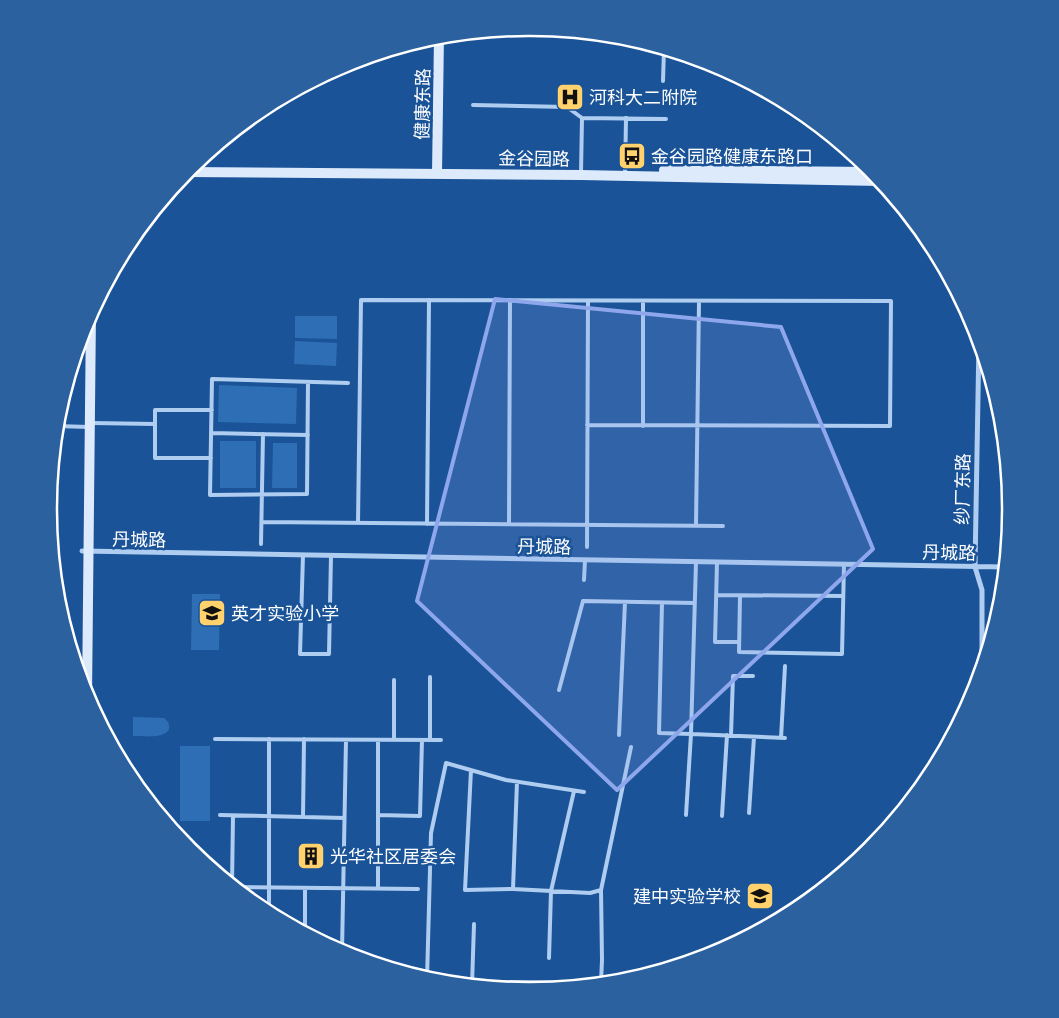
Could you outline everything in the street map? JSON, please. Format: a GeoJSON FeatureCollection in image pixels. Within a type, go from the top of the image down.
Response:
{"type":"FeatureCollection","features":[{"type":"Feature","properties":{"kind":"main road","name":"健康东路"},"geometry":{"type":"LineString","coordinates":[[437,170],[440,45]]}},
{"type":"Feature","properties":{"kind":"main road","name":"金谷园路"},"geometry":{"type":"LineString","coordinates":[[206,165],[581,172],[861,172]]}},
{"type":"Feature","properties":{"kind":"main road","name":"金谷园路"},"geometry":{"type":"LineString","coordinates":[[198,172],[437,170]]}},
{"type":"Feature","properties":{"kind":"main road","name":"金谷园路"},"geometry":{"type":"LineString","coordinates":[[625,172],[869,181]]}},
{"type":"Feature","properties":{"kind":"main road"},"geometry":{"type":"LineString","coordinates":[[82,660],[90,335]]}},
{"type":"Feature","properties":{"kind":"main road"},"geometry":{"type":"LineString","coordinates":[[85,350],[87,425]]}},
{"type":"Feature","properties":{"kind":"main road"},"geometry":{"type":"LineString","coordinates":[[85,551],[87,673]]}},
{"type":"Feature","properties":{"kind":"street","name":"纱厂东路"},"geometry":{"type":"LineString","coordinates":[[979,362],[975,567],[982,590],[982,644]]}},
{"type":"Feature","properties":{"kind":"street","name":"丹城路"},"geometry":{"type":"LineString","coordinates":[[85,551],[998,567]]}},
{"type":"Feature","properties":{"kind":"lane"},"geometry":{"type":"LineString","coordinates":[[663,81],[664,56]]}},
{"type":"Feature","properties":{"kind":"lane"},"geometry":{"type":"LineString","coordinates":[[473,105],[567,107],[582,118],[666,119]]}},
{"type":"Feature","properties":{"kind":"lane"},"geometry":{"type":"LineString","coordinates":[[581,172],[582,118]]}},
{"type":"Feature","properties":{"kind":"lane"},"geometry":{"type":"LineString","coordinates":[[625,172],[626,118]]}},
{"type":"Feature","properties":{"kind":"lane"},"geometry":{"type":"LineString","coordinates":[[358,523],[361,300],[891,301],[890,426],[588,425]]}},
{"type":"Feature","properties":{"kind":"lane"},"geometry":{"type":"LineString","coordinates":[[427,524],[429,300]]}},
{"type":"Feature","properties":{"kind":"lane"},"geometry":{"type":"LineString","coordinates":[[509,524],[510,300]]}},
{"type":"Feature","properties":{"kind":"lane"},"geometry":{"type":"LineString","coordinates":[[587,547],[588,301]]}},
{"type":"Feature","properties":{"kind":"lane"},"geometry":{"type":"LineString","coordinates":[[643,301],[643,426]]}},
{"type":"Feature","properties":{"kind":"lane"},"geometry":{"type":"LineString","coordinates":[[696,526],[699,301]]}},
{"type":"Feature","properties":{"kind":"lane"},"geometry":{"type":"LineString","coordinates":[[308,382],[307,494],[210,495],[212,379],[348,382]]}},
{"type":"Feature","properties":{"kind":"lane"},"geometry":{"type":"LineString","coordinates":[[211,458],[155,458],[155,410],[212,410]]}},
{"type":"Feature","properties":{"kind":"lane"},"geometry":{"type":"LineString","coordinates":[[65,426],[155,424]]}},
{"type":"Feature","properties":{"kind":"lane"},"geometry":{"type":"LineString","coordinates":[[211,433],[308,435]]}},
{"type":"Feature","properties":{"kind":"lane"},"geometry":{"type":"LineString","coordinates":[[261,544],[263,434]]}},
{"type":"Feature","properties":{"kind":"lane"},"geometry":{"type":"LineString","coordinates":[[262,522],[723,526]]}},
{"type":"Feature","properties":{"kind":"lane"},"geometry":{"type":"LineString","coordinates":[[303,555],[300,654],[329,654],[331,556]]}},
{"type":"Feature","properties":{"kind":"lane"},"geometry":{"type":"LineString","coordinates":[[584,560],[584,580]]}},
{"type":"Feature","properties":{"kind":"lane"},"geometry":{"type":"LineString","coordinates":[[686,815],[691,734],[696,562]]}},
{"type":"Feature","properties":{"kind":"lane"},"geometry":{"type":"LineString","coordinates":[[716,562],[715,642],[739,642]]}},
{"type":"Feature","properties":{"kind":"lane"},"geometry":{"type":"LineString","coordinates":[[740,596],[739,652],[842,654],[844,564]]}},
{"type":"Feature","properties":{"kind":"lane"},"geometry":{"type":"LineString","coordinates":[[716,596],[843,596]]}},
{"type":"Feature","properties":{"kind":"lane"},"geometry":{"type":"LineString","coordinates":[[559,690],[584,600],[695,603]]}},
{"type":"Feature","properties":{"kind":"lane"},"geometry":{"type":"LineString","coordinates":[[619,735],[625,602]]}},
{"type":"Feature","properties":{"kind":"lane"},"geometry":{"type":"LineString","coordinates":[[662,603],[659,733],[783,738],[785,666]]}},
{"type":"Feature","properties":{"kind":"lane"},"geometry":{"type":"LineString","coordinates":[[722,816],[732,676],[753,676]]}},
{"type":"Feature","properties":{"kind":"lane"},"geometry":{"type":"LineString","coordinates":[[430,677],[430,740]]}},
{"type":"Feature","properties":{"kind":"lane"},"geometry":{"type":"LineString","coordinates":[[394,680],[394,740]]}},
{"type":"Feature","properties":{"kind":"lane"},"geometry":{"type":"LineString","coordinates":[[749,813],[754,737]]}},
{"type":"Feature","properties":{"kind":"lane"},"geometry":{"type":"LineString","coordinates":[[215,738],[441,740]]}},
{"type":"Feature","properties":{"kind":"lane"},"geometry":{"type":"LineString","coordinates":[[268,903],[269,739]]}},
{"type":"Feature","properties":{"kind":"lane"},"geometry":{"type":"LineString","coordinates":[[303,817],[304,739]]}},
{"type":"Feature","properties":{"kind":"lane"},"geometry":{"type":"LineString","coordinates":[[342,943],[346,740]]}},
{"type":"Feature","properties":{"kind":"lane"},"geometry":{"type":"LineString","coordinates":[[378,740],[378,889]]}},
{"type":"Feature","properties":{"kind":"lane"},"geometry":{"type":"LineString","coordinates":[[378,815],[420,816],[422,740]]}},
{"type":"Feature","properties":{"kind":"lane"},"geometry":{"type":"LineString","coordinates":[[601,976],[601,890],[631,747]]}},
{"type":"Feature","properties":{"kind":"lane"},"geometry":{"type":"LineString","coordinates":[[427,971],[431,833],[446,763],[506,780],[584,792]]}},
{"type":"Feature","properties":{"kind":"lane"},"geometry":{"type":"LineString","coordinates":[[471,770],[465,890],[513,889],[590,893],[601,890]]}},
{"type":"Feature","properties":{"kind":"lane"},"geometry":{"type":"LineString","coordinates":[[513,889],[517,782]]}},
{"type":"Feature","properties":{"kind":"lane"},"geometry":{"type":"LineString","coordinates":[[549,958],[550,891],[574,791]]}},
{"type":"Feature","properties":{"kind":"lane"},"geometry":{"type":"LineString","coordinates":[[220,816],[344,818]]}},
{"type":"Feature","properties":{"kind":"lane"},"geometry":{"type":"LineString","coordinates":[[233,816],[234,877]]}},
{"type":"Feature","properties":{"kind":"lane"},"geometry":{"type":"LineString","coordinates":[[245,886],[418,889]]}},
{"type":"Feature","properties":{"kind":"lane"},"geometry":{"type":"LineString","coordinates":[[305,888],[305,925]]}},
{"type":"Feature","properties":{"kind":"lane"},"geometry":{"type":"LineString","coordinates":[[472,978],[474,924]]}},
{"type":"Feature","properties":{"kind":"highlighted area"},"geometry":{"type":"Polygon","coordinates":[[[495,299],[781,327],[873,549],[617,790],[417,601],[495,299]]]}},
{"type":"Feature","properties":{"kind":"shaded area"},"geometry":{"type":"Polygon","coordinates":[[[295,316],[337,316],[337,339],[295,338],[295,316]]]}},
{"type":"Feature","properties":{"kind":"shaded area"},"geometry":{"type":"Polygon","coordinates":[[[295,341],[337,343],[336,366],[294,364],[295,341]]]}},
{"type":"Feature","properties":{"kind":"shaded area"},"geometry":{"type":"Polygon","coordinates":[[[219,385],[297,388],[296,424],[218,422],[219,385]]]}},
{"type":"Feature","properties":{"kind":"shaded area"},"geometry":{"type":"Polygon","coordinates":[[[220,441],[256,441],[256,488],[220,488],[220,441]]]}},
{"type":"Feature","properties":{"kind":"shaded area"},"geometry":{"type":"Polygon","coordinates":[[[273,443],[297,443],[297,488],[272,488],[273,443]]]}},
{"type":"Feature","properties":{"kind":"shaded area"},"geometry":{"type":"Polygon","coordinates":[[[192,594],[220,594],[219,650],[191,650],[192,594]]]}},
{"type":"Feature","properties":{"kind":"shaded area"},"geometry":{"type":"Polygon","coordinates":[[[133,717],[164,718],[168,723],[169,729],[159,736],[133,736],[133,717]]]}},
{"type":"Feature","properties":{"kind":"shaded area"},"geometry":{"type":"Polygon","coordinates":[[[180,746],[210,746],[210,821],[180,821],[180,746]]]}},
{"type":"Feature","properties":{"kind":"place","name":"河科大二附院"},"geometry":{"type":"Point","coordinates":[570,97]}},
{"type":"Feature","properties":{"kind":"place","name":"金谷园路健康东路口"},"geometry":{"type":"Point","coordinates":[632,156]}},
{"type":"Feature","properties":{"kind":"place","name":"英才实验小学"},"geometry":{"type":"Point","coordinates":[212,613]}},
{"type":"Feature","properties":{"kind":"place","name":"光华社区居委会"},"geometry":{"type":"Point","coordinates":[311,856]}},
{"type":"Feature","properties":{"kind":"place","name":"建中实验学校"},"geometry":{"type":"Point","coordinates":[760,896]}}]}
